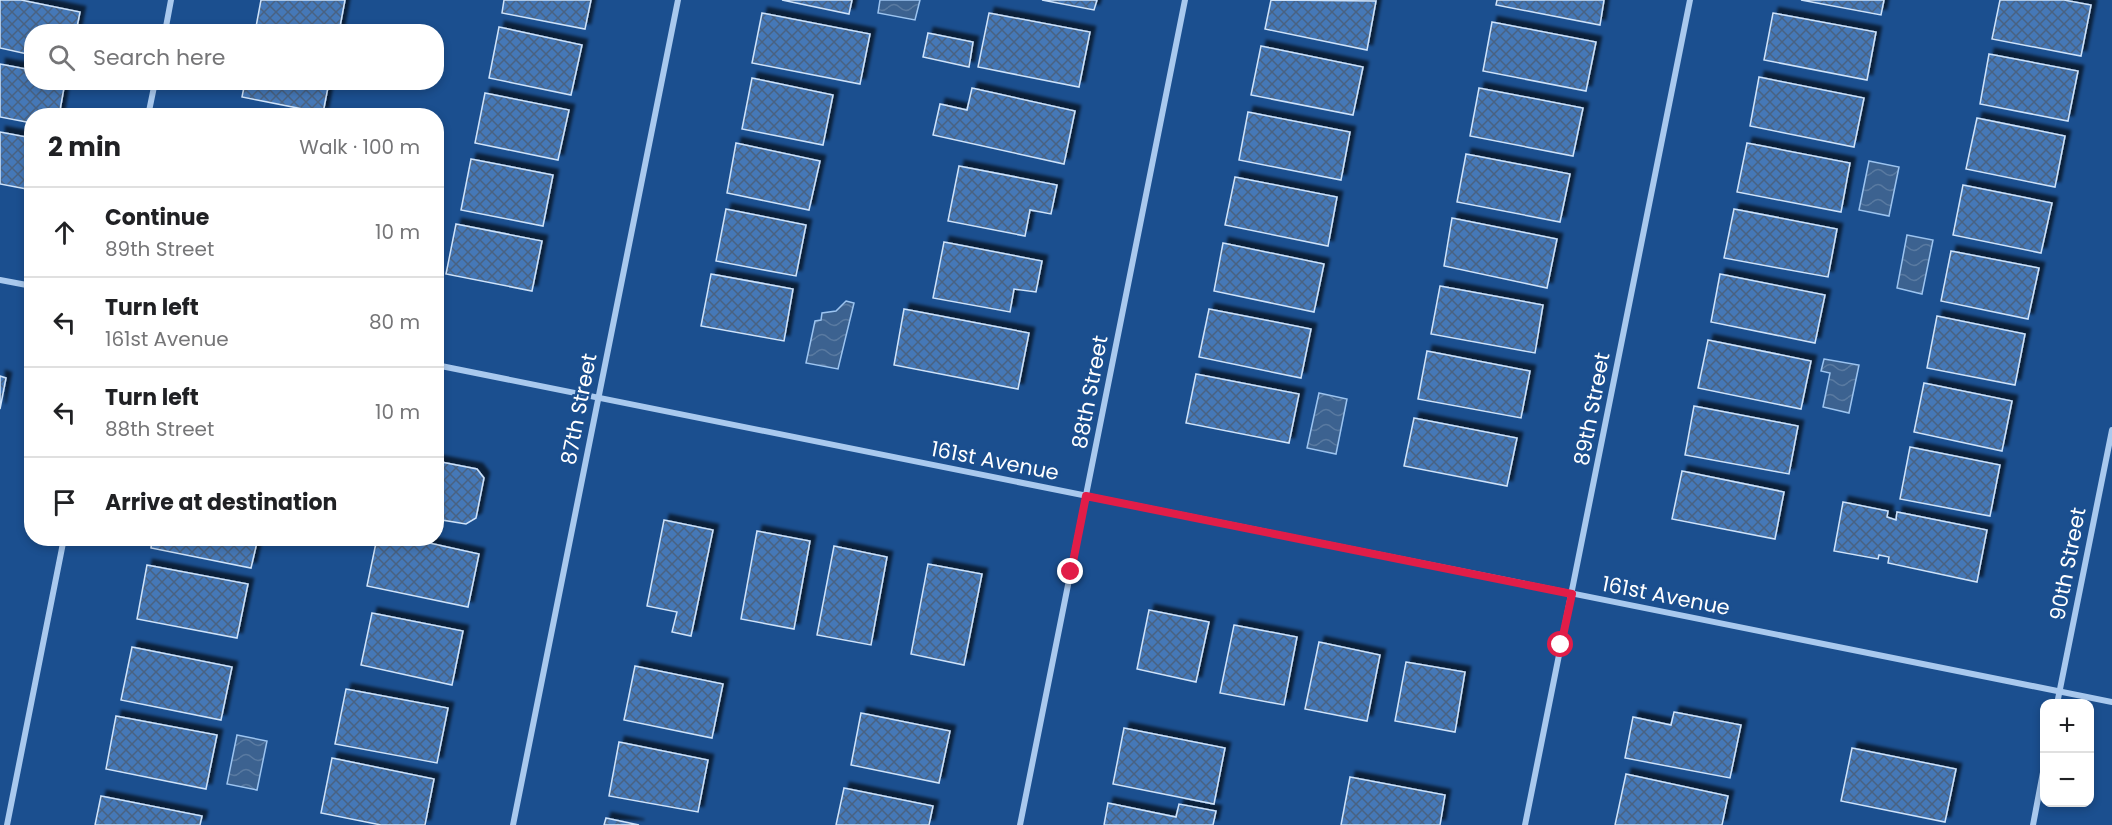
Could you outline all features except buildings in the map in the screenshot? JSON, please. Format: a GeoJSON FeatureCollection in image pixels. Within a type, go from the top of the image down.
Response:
{"type":"FeatureCollection","features":[{"type":"Feature","properties":{"kind":"street"},"geometry":{"type":"LineString","coordinates":[[166,24],[171,0]]}},
{"type":"Feature","properties":{"kind":"street","name":"87th Street"},"geometry":{"type":"LineString","coordinates":[[513,825],[678,0]]}},
{"type":"Feature","properties":{"kind":"street","name":"88th Street"},"geometry":{"type":"LineString","coordinates":[[1020,825],[1185,0]]}},
{"type":"Feature","properties":{"kind":"street","name":"89th Street"},"geometry":{"type":"LineString","coordinates":[[1525,825],[1690,0]]}},
{"type":"Feature","properties":{"kind":"street"},"geometry":{"type":"LineString","coordinates":[[150,108],[153,90]]}},
{"type":"Feature","properties":{"kind":"street"},"geometry":{"type":"LineString","coordinates":[[0,280],[24,284]]}},
{"type":"Feature","properties":{"kind":"street","name":"161st Avenue"},"geometry":{"type":"LineString","coordinates":[[444,367],[2112,702]]}},
{"type":"Feature","properties":{"kind":"street","name":"90th Street"},"geometry":{"type":"LineString","coordinates":[[2058,699],[2112,430]]}},
{"type":"Feature","properties":{"kind":"street"},"geometry":{"type":"LineString","coordinates":[[7,825],[62,546]]}},
{"type":"Feature","properties":{"kind":"street"},"geometry":{"type":"LineString","coordinates":[[2033,825],[2040,788]]}},
{"type":"Feature","properties":{"kind":"water"},"geometry":{"type":"Polygon","coordinates":[[[880,0],[920,0],[915,20],[878,13],[880,0]]]}},
{"type":"Feature","properties":{"kind":"water"},"geometry":{"type":"Polygon","coordinates":[[[1869,161],[1899,167],[1889,216],[1859,210],[1869,161]]]}},
{"type":"Feature","properties":{"kind":"water"},"geometry":{"type":"Polygon","coordinates":[[[1907,235],[1933,240],[1922,294],[1897,288],[1907,235]]]}},
{"type":"Feature","properties":{"kind":"water"},"geometry":{"type":"Polygon","coordinates":[[[846,301],[854,303],[838,369],[806,363],[815,321],[821,320],[822,313],[836,311],[846,301]]]}},
{"type":"Feature","properties":{"kind":"water"},"geometry":{"type":"Polygon","coordinates":[[[1824,359],[1859,365],[1849,413],[1823,407],[1830,373],[1821,371],[1824,359]]]}},
{"type":"Feature","properties":{"kind":"water"},"geometry":{"type":"Polygon","coordinates":[[[1319,393],[1347,399],[1336,454],[1307,448],[1319,393]]]}},
{"type":"Feature","properties":{"kind":"water"},"geometry":{"type":"Polygon","coordinates":[[[237,735],[267,741],[257,790],[227,784],[237,735]]]}},
{"type":"Feature","properties":{"kind":"route"},"geometry":{"type":"LineString","coordinates":[[1071,572],[1086,496],[1572,594],[1561,645]]}}]}
